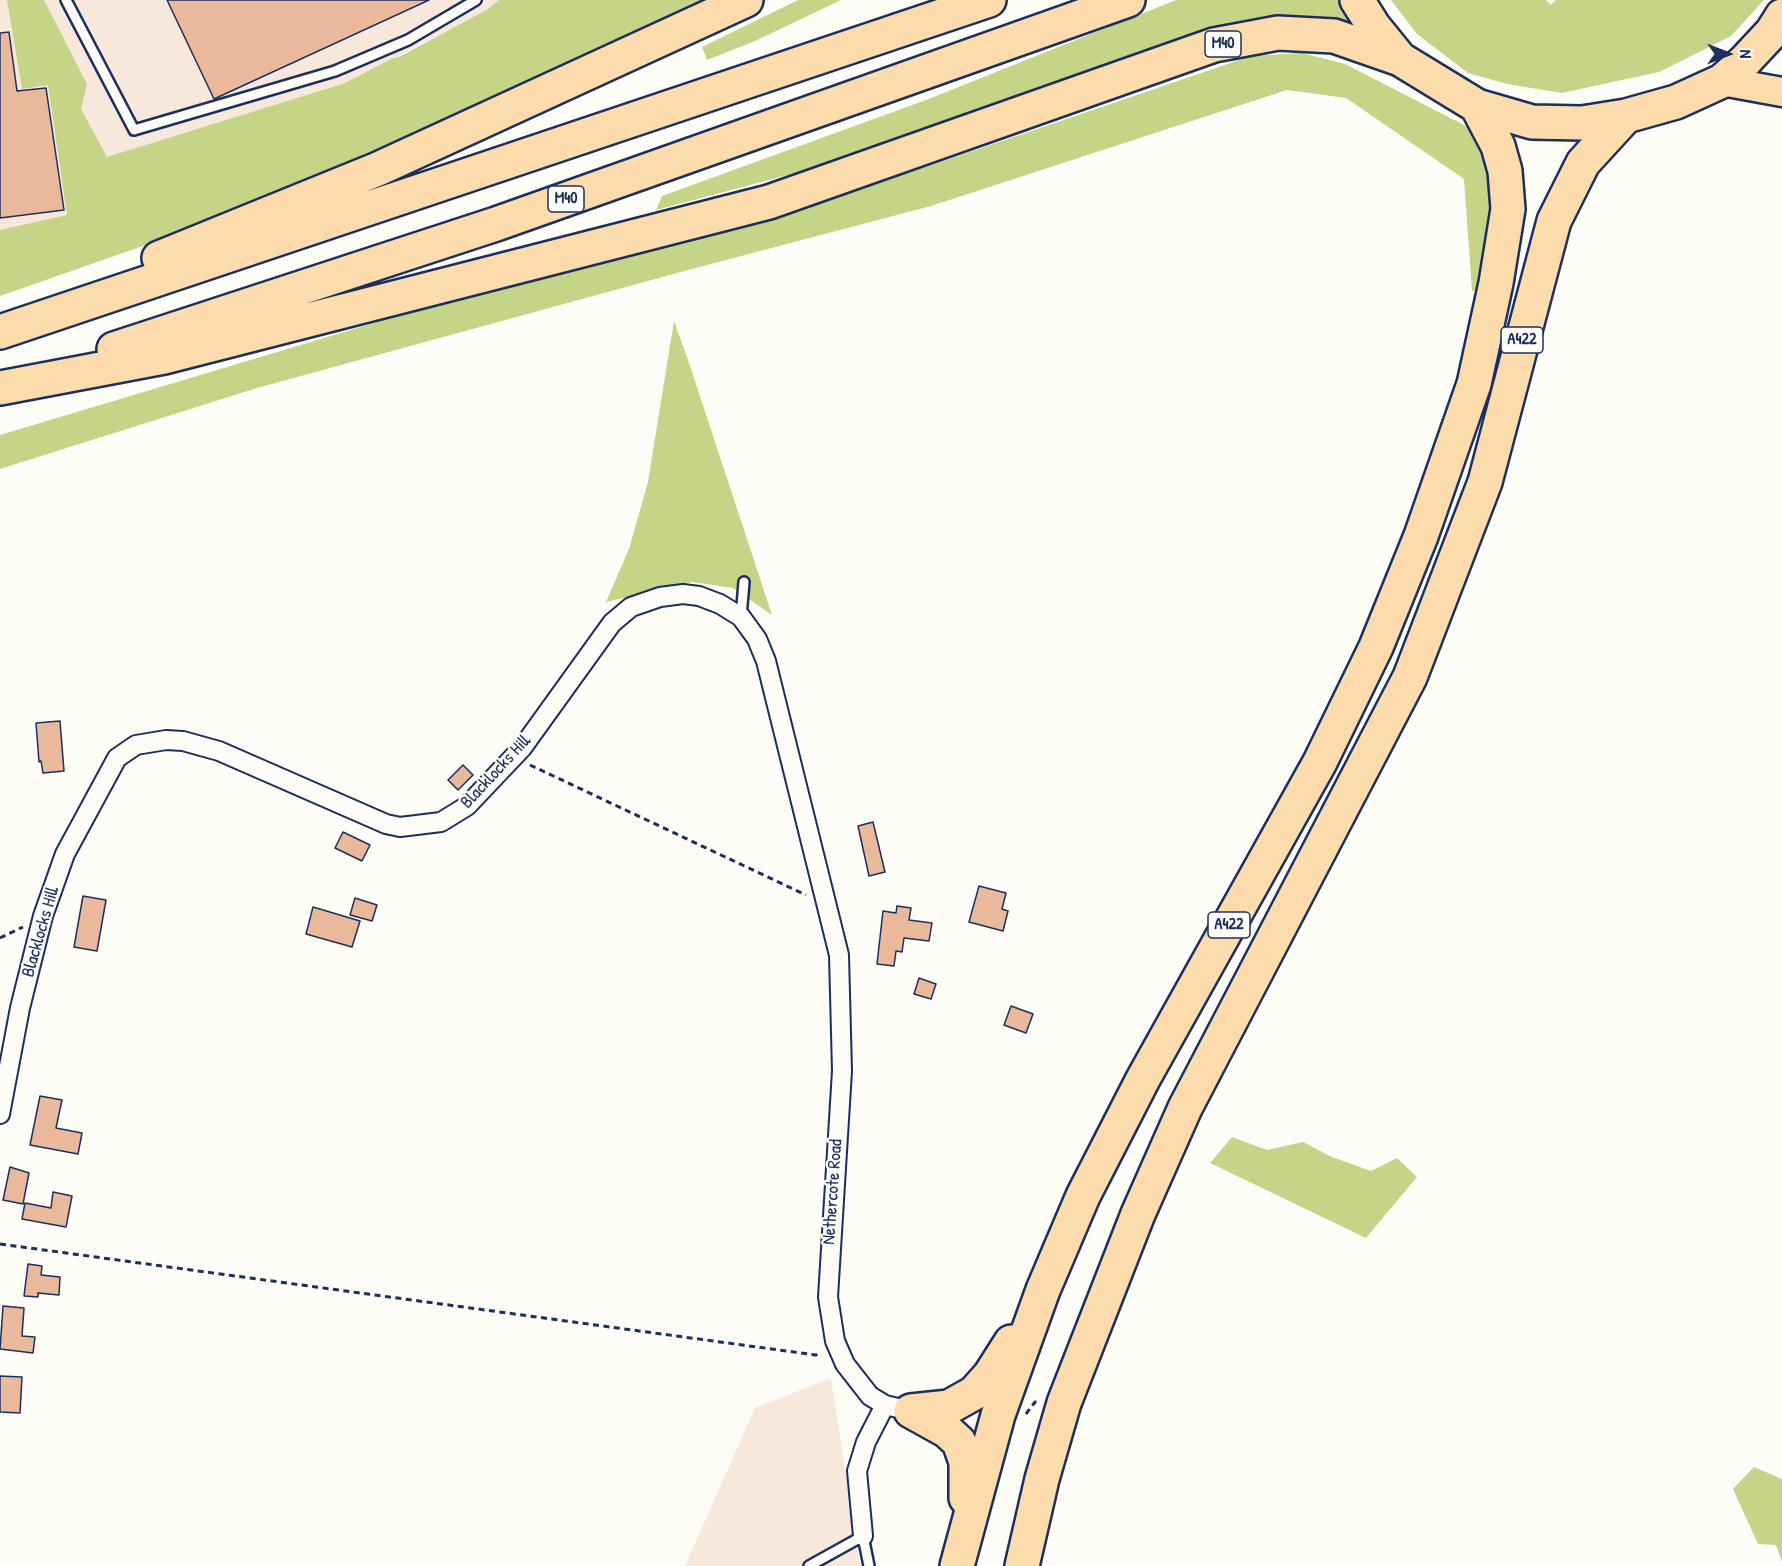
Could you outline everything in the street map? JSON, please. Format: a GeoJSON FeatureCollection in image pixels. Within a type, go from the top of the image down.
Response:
{"type":"FeatureCollection","features":[{"type":"Feature","properties":{"kind":"highway"},"geometry":{"type":"LineString","coordinates":[[57,314],[139,266],[378,169],[746,0]]}},
{"type":"Feature","properties":{"kind":"highway"},"geometry":{"type":"LineString","coordinates":[[0,332],[989,0]]}},
{"type":"Feature","properties":{"kind":"highway","name":"M40"},"geometry":{"type":"LineString","coordinates":[[0,387],[496,224],[1128,0]]}},
{"type":"Feature","properties":{"kind":"highway"},"geometry":{"type":"LineString","coordinates":[[1357,0],[1374,27],[1400,59],[1477,106],[1532,122],[1582,123],[1626,116],[1676,102],[1722,81],[1745,62],[1772,32],[1782,16]]}},
{"type":"Feature","properties":{"kind":"highway","name":"M40"},"geometry":{"type":"LineString","coordinates":[[0,387],[164,357],[769,202],[1214,45],[1278,33],[1334,36],[1400,59]]}},
{"type":"Feature","properties":{"kind":"highway","name":"A422"},"geometry":{"type":"LineString","coordinates":[[957,1566],[998,1415],[1043,1290],[1083,1197],[1143,1079],[1320,762],[1376,647],[1421,536],[1474,384],[1496,283],[1508,209],[1506,171],[1498,146],[1477,106]]}},
{"type":"Feature","properties":{"kind":"highway","name":"A422"},"geometry":{"type":"LineString","coordinates":[[1022,1566],[1042,1479],[1064,1403],[1138,1214],[1185,1108],[1410,677],[1485,482],[1554,221],[1583,163],[1626,116]]}},
{"type":"Feature","properties":{"kind":"highway"},"geometry":{"type":"LineString","coordinates":[[898,1408],[949,1407],[974,1393],[990,1375],[1043,1290]]}},
{"type":"Feature","properties":{"kind":"highway"},"geometry":{"type":"LineString","coordinates":[[898,1408],[947,1431],[959,1442],[966,1462],[965,1530]]}},
{"type":"Feature","properties":{"kind":"main road"},"geometry":{"type":"LineString","coordinates":[[1722,81],[1782,92]]}},
{"type":"Feature","properties":{"kind":"street","name":"Blacklocks Hill"},"geometry":{"type":"LineString","coordinates":[[0,1114],[20,1008],[43,916],[65,854],[117,758],[136,745],[166,740],[183,741],[219,751],[338,805],[400,827],[441,822],[467,807],[516,754],[612,623],[632,607],[660,597],[683,594],[699,596],[720,604],[741,617],[757,639],[766,661],[839,957]]}},
{"type":"Feature","properties":{"kind":"street","name":"Nethercote Road"},"geometry":{"type":"LineString","coordinates":[[839,957],[842,1071],[828,1297],[835,1341],[845,1364],[870,1396],[898,1408]]}},
{"type":"Feature","properties":{"kind":"street"},"geometry":{"type":"LineString","coordinates":[[863,1536],[857,1471],[866,1442],[898,1408]]}},
{"type":"Feature","properties":{"kind":"lane"},"geometry":{"type":"LineString","coordinates":[[66,0],[134,130],[335,71],[408,40],[476,0]]}},
{"type":"Feature","properties":{"kind":"lane"},"geometry":{"type":"LineString","coordinates":[[741,617],[744,582]]}},
{"type":"Feature","properties":{"kind":"lane"},"geometry":{"type":"LineString","coordinates":[[809,1566],[863,1536],[869,1566]]}},
{"type":"Feature","properties":{"kind":"path"},"geometry":{"type":"LineString","coordinates":[[516,754],[524,762],[803,896],[825,893]]}},
{"type":"Feature","properties":{"kind":"path"},"geometry":{"type":"LineString","coordinates":[[0,1244],[816,1355],[835,1341]]}},
{"type":"Feature","properties":{"kind":"shaded area"},"geometry":{"type":"Polygon","coordinates":[[[0,0],[508,0],[345,83],[163,140],[106,209],[0,255],[0,0]]]}},
{"type":"Feature","properties":{"kind":"shaded area"},"geometry":{"type":"Polygon","coordinates":[[[831,1378],[860,1566],[685,1566],[755,1408],[831,1378]]]}},
{"type":"Feature","properties":{"kind":"green space"},"geometry":{"type":"Polygon","coordinates":[[[7,0],[44,0],[87,84],[81,109],[107,157],[345,83],[401,56],[488,9],[499,0],[714,0],[263,204],[0,296],[0,230],[67,215],[48,85],[22,89],[7,0]]]}},
{"type":"Feature","properties":{"kind":"green space"},"geometry":{"type":"Polygon","coordinates":[[[798,0],[841,0],[755,41],[707,60],[702,47],[798,0]]]}},
{"type":"Feature","properties":{"kind":"green space"},"geometry":{"type":"Polygon","coordinates":[[[1176,0],[1343,0],[1368,36],[1306,21],[886,149],[656,210],[662,196],[926,100],[1176,0]]]}},
{"type":"Feature","properties":{"kind":"green space"},"geometry":{"type":"Polygon","coordinates":[[[1391,0],[1546,0],[1551,5],[1556,0],[1764,0],[1731,36],[1659,72],[1562,93],[1507,84],[1468,73],[1417,34],[1391,0]]]}},
{"type":"Feature","properties":{"kind":"green space"},"geometry":{"type":"Polygon","coordinates":[[[1302,53],[1345,64],[1466,126],[1488,161],[1494,213],[1482,290],[1472,291],[1464,179],[1346,98],[1287,90],[931,206],[257,388],[0,469],[0,435],[568,265],[760,217],[926,167],[1251,56],[1302,53]]]}},
{"type":"Feature","properties":{"kind":"green space"},"geometry":{"type":"Polygon","coordinates":[[[674,321],[772,615],[733,588],[692,582],[606,602],[629,549],[648,482],[674,321]]]}},
{"type":"Feature","properties":{"kind":"green space"},"geometry":{"type":"Polygon","coordinates":[[[1232,1137],[1267,1150],[1303,1142],[1332,1157],[1371,1171],[1397,1158],[1417,1177],[1366,1238],[1210,1163],[1232,1137]]]}},
{"type":"Feature","properties":{"kind":"green space"},"geometry":{"type":"Polygon","coordinates":[[[1754,1467],[1782,1479],[1782,1562],[1776,1545],[1758,1544],[1733,1489],[1754,1467]]]}},
{"type":"Feature","properties":{"kind":"building"},"geometry":{"type":"Polygon","coordinates":[[[167,0],[429,0],[214,99],[167,0]]]}},
{"type":"Feature","properties":{"kind":"building"},"geometry":{"type":"Polygon","coordinates":[[[9,32],[17,91],[46,88],[64,210],[0,218],[0,33],[9,32]]]}},
{"type":"Feature","properties":{"kind":"building"},"geometry":{"type":"Polygon","coordinates":[[[60,721],[64,771],[43,773],[41,761],[39,762],[36,723],[60,721]]]}},
{"type":"Feature","properties":{"kind":"building"},"geometry":{"type":"Polygon","coordinates":[[[463,765],[473,775],[458,790],[448,780],[463,765]]]}},
{"type":"Feature","properties":{"kind":"building"},"geometry":{"type":"Polygon","coordinates":[[[873,822],[885,872],[869,876],[858,826],[873,822]]]}},
{"type":"Feature","properties":{"kind":"building"},"geometry":{"type":"Polygon","coordinates":[[[343,832],[370,845],[362,861],[335,848],[343,832]]]}},
{"type":"Feature","properties":{"kind":"building"},"geometry":{"type":"Polygon","coordinates":[[[979,886],[1006,893],[1002,909],[1008,911],[1003,931],[969,922],[979,886]]]}},
{"type":"Feature","properties":{"kind":"building"},"geometry":{"type":"Polygon","coordinates":[[[83,896],[106,900],[97,951],[74,947],[83,896]]]}},
{"type":"Feature","properties":{"kind":"building"},"geometry":{"type":"Polygon","coordinates":[[[355,898],[377,905],[372,921],[350,915],[355,898]]]}},
{"type":"Feature","properties":{"kind":"building"},"geometry":{"type":"Polygon","coordinates":[[[897,906],[911,908],[909,920],[932,923],[929,941],[904,938],[902,952],[896,951],[894,966],[877,964],[883,911],[896,913],[897,906]]]}},
{"type":"Feature","properties":{"kind":"building"},"geometry":{"type":"Polygon","coordinates":[[[313,907],[360,921],[352,947],[306,934],[313,907]]]}},
{"type":"Feature","properties":{"kind":"building"},"geometry":{"type":"Polygon","coordinates":[[[919,978],[936,984],[931,999],[914,994],[919,978]]]}},
{"type":"Feature","properties":{"kind":"building"},"geometry":{"type":"Polygon","coordinates":[[[1011,1006],[1033,1014],[1026,1033],[1004,1025],[1011,1006]]]}},
{"type":"Feature","properties":{"kind":"building"},"geometry":{"type":"Polygon","coordinates":[[[40,1096],[62,1100],[56,1128],[82,1133],[78,1154],[30,1145],[40,1096]]]}},
{"type":"Feature","properties":{"kind":"building"},"geometry":{"type":"Polygon","coordinates":[[[10,1167],[29,1173],[23,1204],[3,1200],[10,1167]]]}},
{"type":"Feature","properties":{"kind":"building"},"geometry":{"type":"Polygon","coordinates":[[[53,1192],[72,1196],[66,1227],[22,1219],[25,1203],[51,1208],[53,1192]]]}},
{"type":"Feature","properties":{"kind":"building"},"geometry":{"type":"Polygon","coordinates":[[[28,1264],[42,1266],[41,1275],[60,1277],[59,1295],[38,1293],[38,1297],[24,1296],[28,1264]]]}},
{"type":"Feature","properties":{"kind":"building"},"geometry":{"type":"Polygon","coordinates":[[[3,1306],[24,1308],[22,1336],[35,1337],[33,1353],[0,1349],[3,1306]]]}},
{"type":"Feature","properties":{"kind":"building"},"geometry":{"type":"Polygon","coordinates":[[[0,1376],[22,1377],[20,1413],[0,1412],[0,1376]]]}}]}
